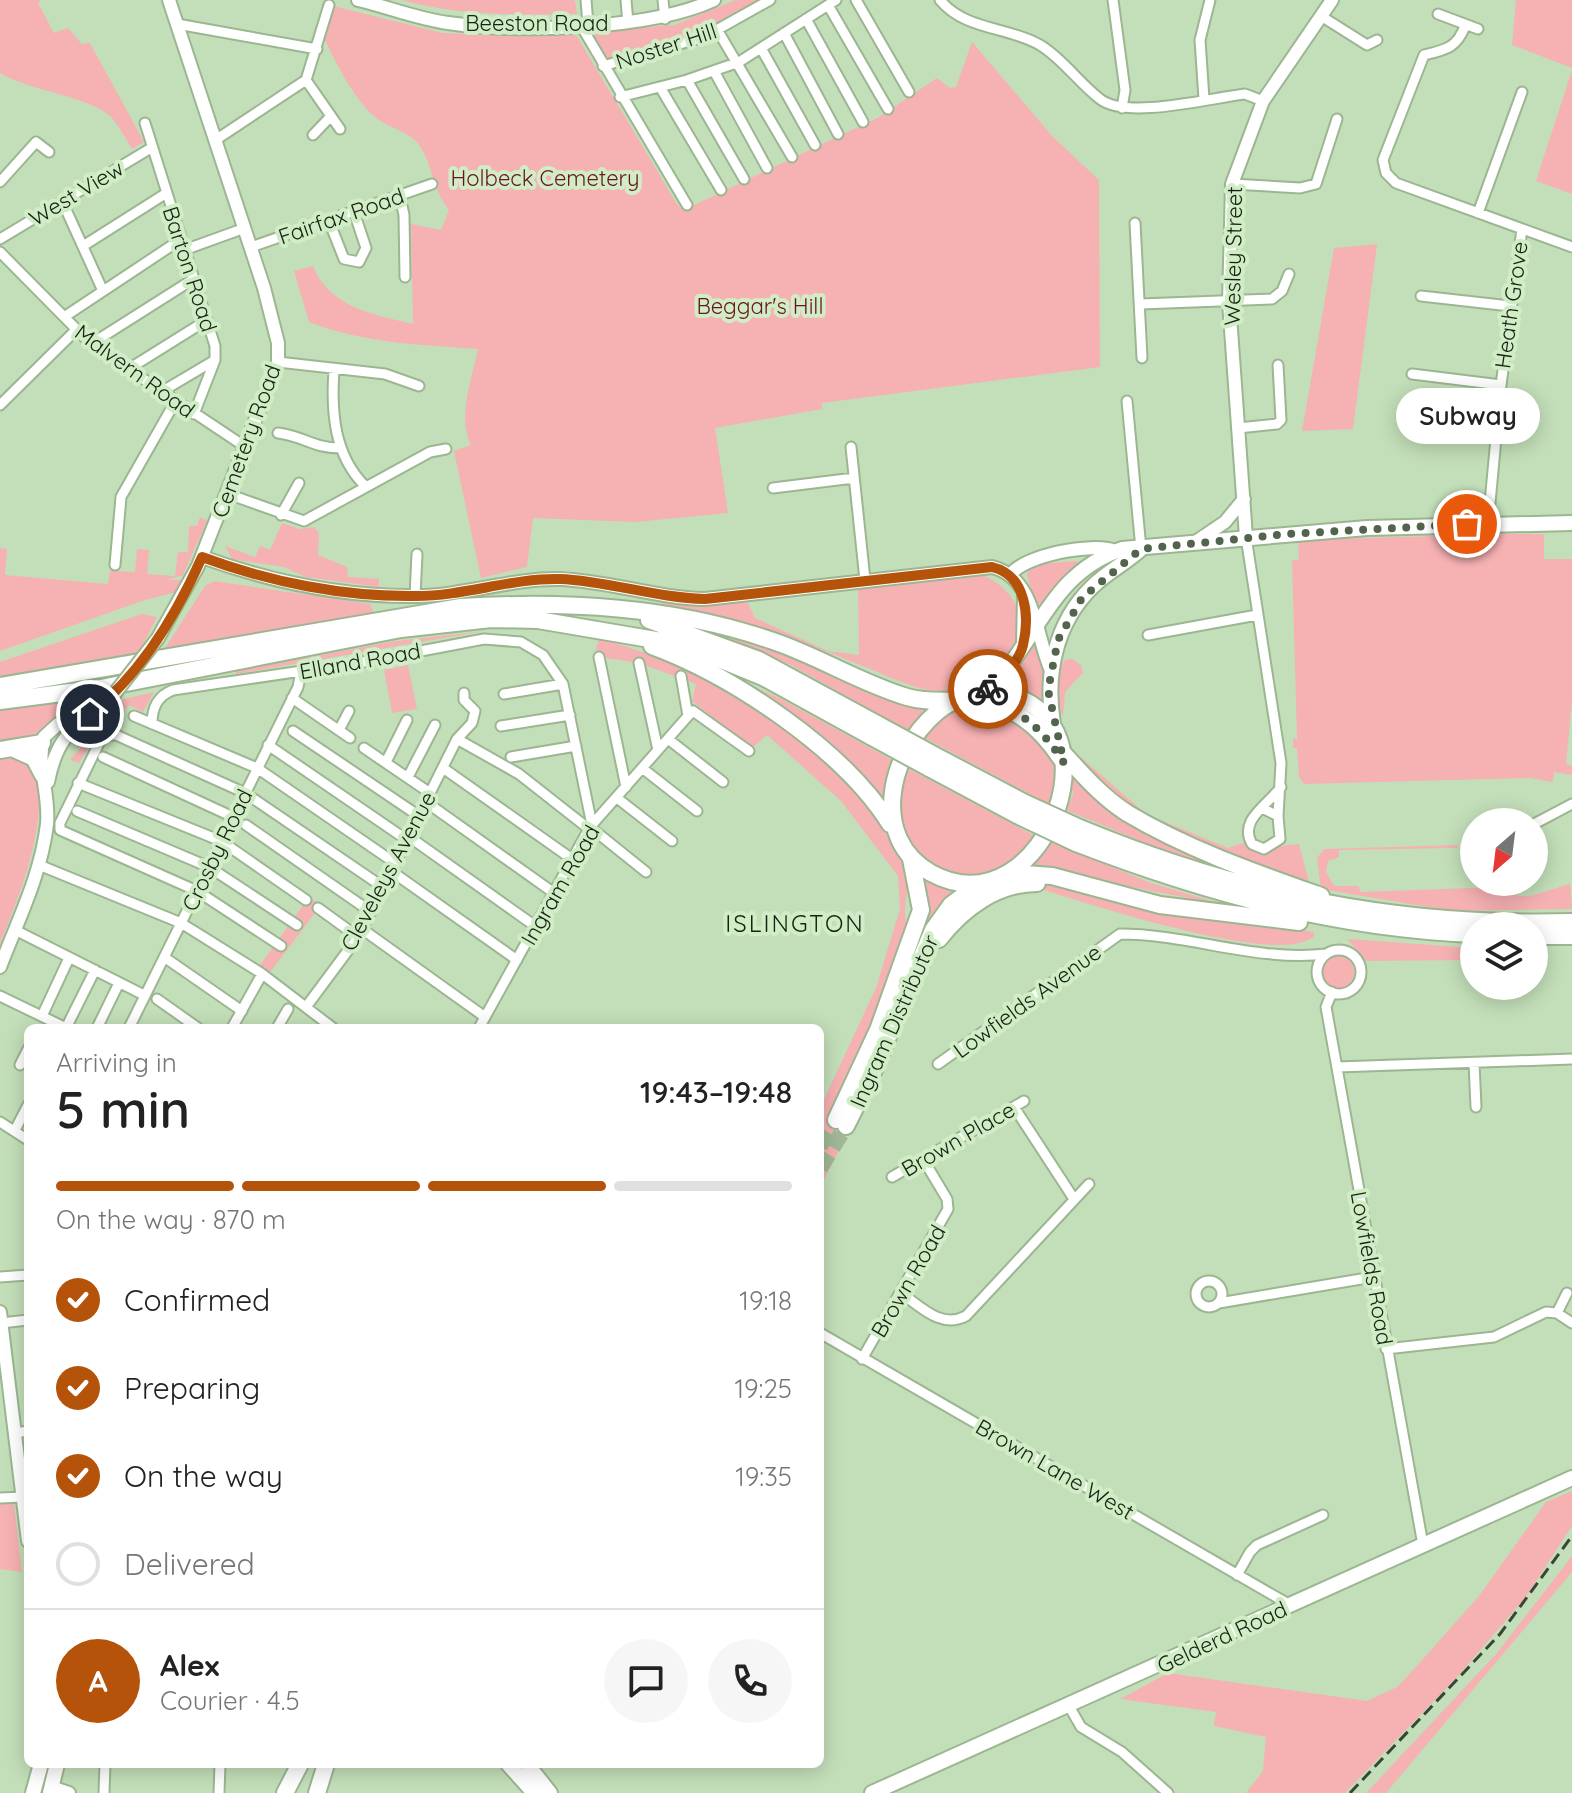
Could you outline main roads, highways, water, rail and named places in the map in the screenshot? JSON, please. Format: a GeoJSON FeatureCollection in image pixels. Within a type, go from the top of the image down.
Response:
{"type":"FeatureCollection","features":[{"type":"Feature","properties":{"kind":"highway"},"geometry":{"type":"LineString","coordinates":[[0,686],[461,607],[531,604],[637,608],[727,627],[803,652],[905,697],[988,703],[1014,711],[1032,721],[1064,758],[1128,813],[1204,850],[1305,907]]}},
{"type":"Feature","properties":{"kind":"highway"},"geometry":{"type":"LineString","coordinates":[[588,608],[667,625],[731,648],[1021,809],[1194,886],[1460,932]]}},
{"type":"Feature","properties":{"kind":"highway"},"geometry":{"type":"LineString","coordinates":[[0,701],[101,688],[401,629],[491,619],[582,625],[685,645],[763,677],[875,730]]}},
{"type":"Feature","properties":{"kind":"highway"},"geometry":{"type":"LineString","coordinates":[[582,625],[671,653],[748,696],[856,780],[911,859],[945,879],[979,884],[1011,873],[1070,882],[1160,905],[1305,907],[1354,916],[1572,922]]}},
{"type":"Feature","properties":{"kind":"highway"},"geometry":{"type":"LineString","coordinates":[[893,829],[890,805],[902,762],[924,726],[952,702],[986,691],[1026,701],[1053,724],[1064,758],[1058,807],[1040,841],[1011,873]]}},
{"type":"Feature","properties":{"kind":"highway"},"geometry":{"type":"LineString","coordinates":[[7,750],[42,743]]}},
{"type":"Feature","properties":{"kind":"highway"},"geometry":{"type":"LineString","coordinates":[[7,750],[34,758],[44,782]]}},
{"type":"Feature","properties":{"kind":"highway","name":"Ingram Distributor"},"geometry":{"type":"LineString","coordinates":[[911,859],[919,884],[921,910],[841,1123],[912,981],[933,930],[951,905],[979,884]]}},
{"type":"Feature","properties":{"kind":"highway"},"geometry":{"type":"LineString","coordinates":[[912,981],[925,957],[968,907],[1011,886],[1070,882]]}},
{"type":"Feature","properties":{"kind":"highway"},"geometry":{"type":"LineString","coordinates":[[1548,936],[1572,936]]}},
{"type":"Feature","properties":{"kind":"highway"},"geometry":{"type":"LineString","coordinates":[[285,1793],[300,1768]]}},
{"type":"Feature","properties":{"kind":"highway"},"geometry":{"type":"LineString","coordinates":[[295,1793],[301,1768]]}},
{"type":"Feature","properties":{"kind":"highway"},"geometry":{"type":"LineString","coordinates":[[317,1793],[325,1768]]}},
{"type":"Feature","properties":{"kind":"main road"},"geometry":{"type":"LineString","coordinates":[[986,691],[1014,664],[1037,623],[1074,577],[1115,551],[1246,537],[1488,524],[1572,523]]}},
{"type":"Feature","properties":{"kind":"main road"},"geometry":{"type":"LineString","coordinates":[[1053,724],[1048,690],[1050,668],[1063,629],[1082,598],[1141,549]]}},
{"type":"Feature","properties":{"kind":"main road","name":"Gelderd Road"},"geometry":{"type":"LineString","coordinates":[[872,1793],[1572,1478]]}},
{"type":"Feature","properties":{"kind":"main road"},"geometry":{"type":"LineString","coordinates":[[33,1793],[40,1768]]}},
{"type":"Feature","properties":{"kind":"main road"},"geometry":{"type":"LineString","coordinates":[[51,1790],[56,1768]]}},
{"type":"Feature","properties":{"kind":"main road"},"geometry":{"type":"LineString","coordinates":[[512,1768],[534,1793]]}},
{"type":"Feature","properties":{"kind":"main road"},"geometry":{"type":"LineString","coordinates":[[530,1768],[550,1793]]}},
{"type":"Feature","properties":{"kind":"tunnel"},"geometry":{"type":"LineString","coordinates":[[824,1140],[836,1120]]}},
{"type":"Feature","properties":{"kind":"tunnel"},"geometry":{"type":"LineString","coordinates":[[824,1162],[846,1126]]}},
{"type":"Feature","properties":{"kind":"railway"},"geometry":{"type":"LineString","coordinates":[[1350,1793],[1500,1634],[1572,1536]]}},
{"type":"Feature","properties":{"kind":"place","name":"Subway"},"geometry":{"type":"Point","coordinates":[1467,524]}},
{"type":"Feature","properties":{"kind":"district","name":"ISLINGTON"},"geometry":{"type":"Point","coordinates":[795,923]}},
{"type":"Feature","properties":{"kind":"park label","name":"Holbeck Cemetery"},"geometry":{"type":"Point","coordinates":[545,178]}},
{"type":"Feature","properties":{"kind":"park label","name":"Beggar's Hill"},"geometry":{"type":"Point","coordinates":[760,306]}}]}
